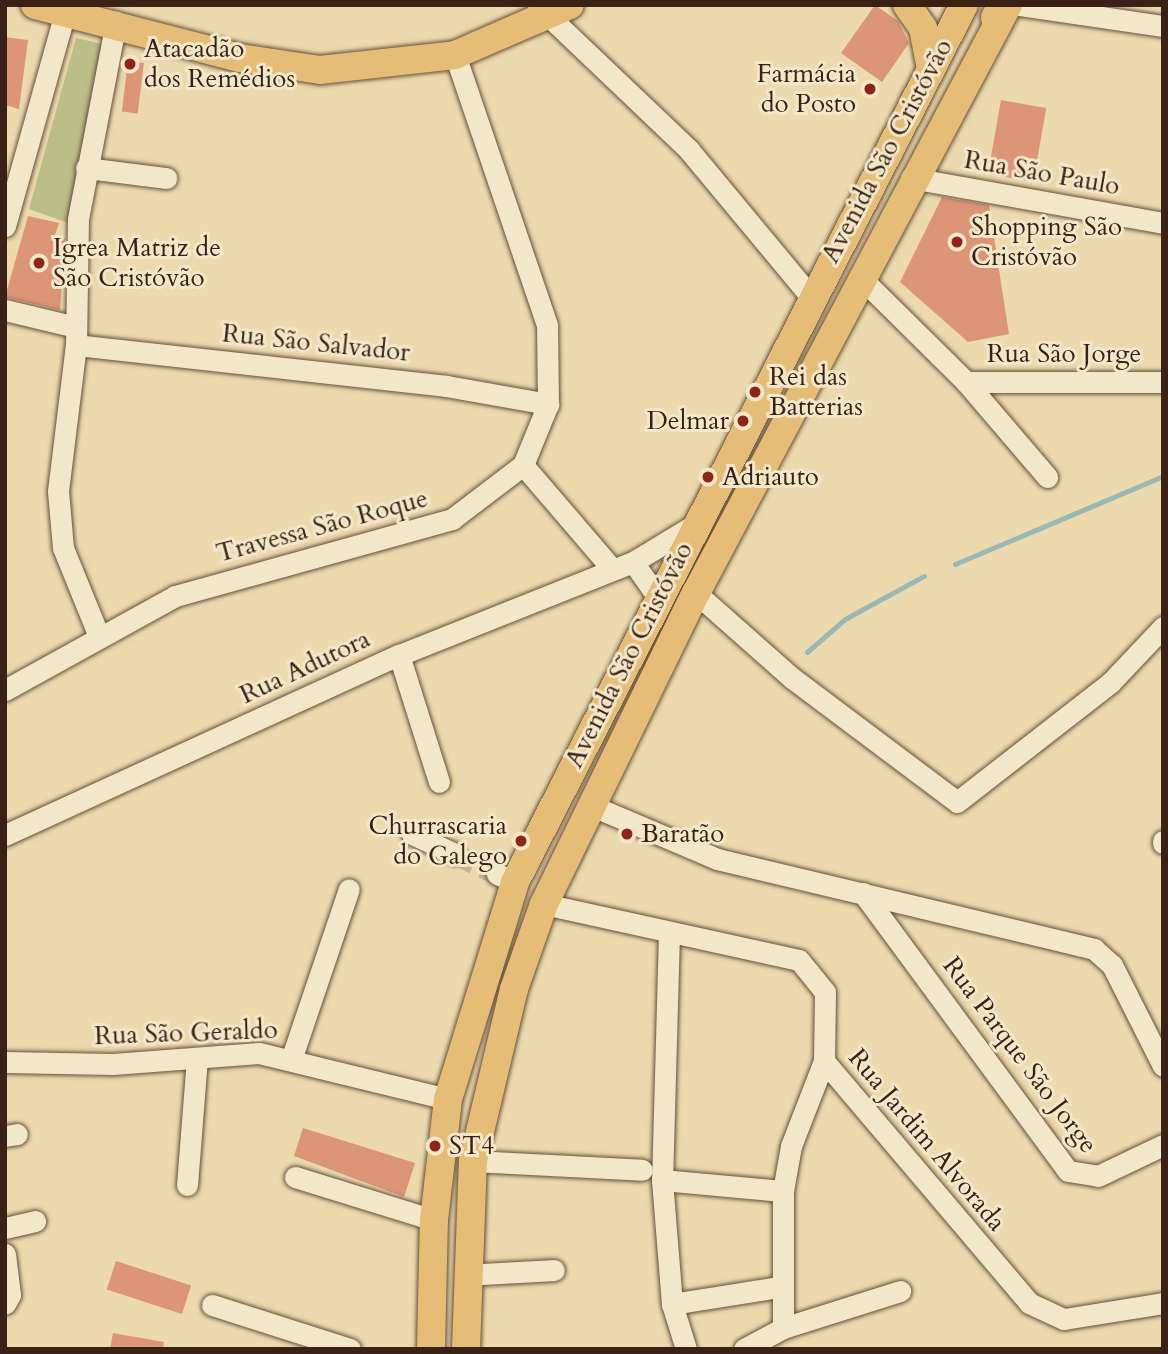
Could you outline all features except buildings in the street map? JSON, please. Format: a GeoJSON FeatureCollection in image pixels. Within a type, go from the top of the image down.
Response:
{"type":"FeatureCollection","features":[{"type":"Feature","properties":{"kind":"main road"},"geometry":{"type":"LineString","coordinates":[[35,5],[116,22],[240,58],[320,70],[455,55],[551,9]]}},
{"type":"Feature","properties":{"kind":"main road"},"geometry":{"type":"LineString","coordinates":[[907,5],[923,28],[930,64]]}},
{"type":"Feature","properties":{"kind":"main road","name":"Avenida São Cristóvão"},"geometry":{"type":"LineString","coordinates":[[431,1349],[434,1220],[448,1099],[506,878],[659,599],[930,64],[964,5]]}},
{"type":"Feature","properties":{"kind":"main road","name":"Avenida São Cristóvão"},"geometry":{"type":"LineString","coordinates":[[466,1349],[465,1275],[473,1161],[514,989],[544,904],[590,805],[696,593],[862,279],[911,178],[1007,8]]}},
{"type":"Feature","properties":{"kind":"street"},"geometry":{"type":"LineString","coordinates":[[1007,8],[1163,26]]}},
{"type":"Feature","properties":{"kind":"street"},"geometry":{"type":"LineString","coordinates":[[551,9],[689,150],[811,297]]}},
{"type":"Feature","properties":{"kind":"street"},"geometry":{"type":"LineString","coordinates":[[5,226],[8,200],[65,12]]}},
{"type":"Feature","properties":{"kind":"street"},"geometry":{"type":"LineString","coordinates":[[98,634],[58,523],[76,336],[86,168],[116,22]]}},
{"type":"Feature","properties":{"kind":"street","name":"Travessa São Roque"},"geometry":{"type":"LineString","coordinates":[[5,690],[98,634],[200,587],[417,533],[477,505],[523,465],[548,404],[547,325],[455,55]]}},
{"type":"Feature","properties":{"kind":"street"},"geometry":{"type":"LineString","coordinates":[[86,168],[166,178]]}},
{"type":"Feature","properties":{"kind":"street","name":"Rua São Paulo"},"geometry":{"type":"LineString","coordinates":[[911,178],[1163,223]]}},
{"type":"Feature","properties":{"kind":"street","name":"Rua São Jorge"},"geometry":{"type":"LineString","coordinates":[[862,279],[966,382],[1047,477]]}},
{"type":"Feature","properties":{"kind":"street","name":"Rua São Salvador"},"geometry":{"type":"LineString","coordinates":[[5,310],[76,336],[446,386],[548,404]]}},
{"type":"Feature","properties":{"kind":"street","name":"Rua São Jorge"},"geometry":{"type":"LineString","coordinates":[[966,382],[1163,382]]}},
{"type":"Feature","properties":{"kind":"street"},"geometry":{"type":"LineString","coordinates":[[523,465],[612,569]]}},
{"type":"Feature","properties":{"kind":"street","name":"Rua Adutora"},"geometry":{"type":"LineString","coordinates":[[5,835],[399,655],[633,562],[696,524]]}},
{"type":"Feature","properties":{"kind":"street"},"geometry":{"type":"LineString","coordinates":[[633,562],[659,599]]}},
{"type":"Feature","properties":{"kind":"street"},"geometry":{"type":"LineString","coordinates":[[696,593],[801,685],[957,802],[1111,682],[1163,627]]}},
{"type":"Feature","properties":{"kind":"street"},"geometry":{"type":"LineString","coordinates":[[399,655],[439,782]]}},
{"type":"Feature","properties":{"kind":"street","name":"Rua Parque São Jorge"},"geometry":{"type":"LineString","coordinates":[[590,805],[717,859],[1094,950],[1112,965],[1163,1066]]}},
{"type":"Feature","properties":{"kind":"street"},"geometry":{"type":"LineString","coordinates":[[412,834],[455,854]]}},
{"type":"Feature","properties":{"kind":"street"},"geometry":{"type":"LineString","coordinates":[[292,1057],[349,889]]}},
{"type":"Feature","properties":{"kind":"street","name":"Rua Parque São Jorge"},"geometry":{"type":"LineString","coordinates":[[863,893],[1068,1171],[1098,1177],[1163,1145]]}},
{"type":"Feature","properties":{"kind":"street","name":"Rua Jardim Alvorada"},"geometry":{"type":"LineString","coordinates":[[544,904],[668,933],[782,954],[807,966],[825,992],[824,1061],[1042,1313],[1080,1319],[1163,1303]]}},
{"type":"Feature","properties":{"kind":"street"},"geometry":{"type":"LineString","coordinates":[[668,933],[662,1180],[672,1304],[687,1349]]}},
{"type":"Feature","properties":{"kind":"street","name":"Rua São Geraldo"},"geometry":{"type":"LineString","coordinates":[[5,1062],[55,1066],[197,1058],[292,1057],[448,1099]]}},
{"type":"Feature","properties":{"kind":"street"},"geometry":{"type":"LineString","coordinates":[[187,1185],[197,1058]]}},
{"type":"Feature","properties":{"kind":"street"},"geometry":{"type":"LineString","coordinates":[[783,1328],[779,1287],[783,1191],[791,1146],[824,1061]]}},
{"type":"Feature","properties":{"kind":"street"},"geometry":{"type":"LineString","coordinates":[[473,1161],[642,1170]]}},
{"type":"Feature","properties":{"kind":"street"},"geometry":{"type":"LineString","coordinates":[[295,1177],[434,1220]]}},
{"type":"Feature","properties":{"kind":"street"},"geometry":{"type":"LineString","coordinates":[[662,1180],[783,1191]]}},
{"type":"Feature","properties":{"kind":"street"},"geometry":{"type":"LineString","coordinates":[[5,1228],[35,1222]]}},
{"type":"Feature","properties":{"kind":"street"},"geometry":{"type":"LineString","coordinates":[[5,1254],[10,1295],[5,1304]]}},
{"type":"Feature","properties":{"kind":"street"},"geometry":{"type":"LineString","coordinates":[[465,1275],[554,1270]]}},
{"type":"Feature","properties":{"kind":"street"},"geometry":{"type":"LineString","coordinates":[[672,1304],[779,1287]]}},
{"type":"Feature","properties":{"kind":"street"},"geometry":{"type":"LineString","coordinates":[[744,1349],[783,1328],[900,1291]]}},
{"type":"Feature","properties":{"kind":"street"},"geometry":{"type":"LineString","coordinates":[[212,1305],[350,1349]]}},
{"type":"Feature","properties":{"kind":"green space"},"geometry":{"type":"Polygon","coordinates":[[[76,38],[107,45],[71,224],[29,209],[76,38]]]}},
{"type":"Feature","properties":{"kind":"waterway"},"geometry":{"type":"LineString","coordinates":[[955,564],[1163,476]]}},
{"type":"Feature","properties":{"kind":"waterway"},"geometry":{"type":"LineString","coordinates":[[807,652],[845,619],[924,576]]}},
{"type":"Feature","properties":{"kind":"tunnel"},"geometry":{"type":"LineString","coordinates":[[455,854],[497,874]]}},
{"type":"Feature","properties":{"kind":"place","name":"Atacadão dos Remédios"},"geometry":{"type":"Point","coordinates":[130,64]}},
{"type":"Feature","properties":{"kind":"place","name":"Farmácia do Posto"},"geometry":{"type":"Point","coordinates":[870,89]}},
{"type":"Feature","properties":{"kind":"place","name":"Shopping São Cristóvão"},"geometry":{"type":"Point","coordinates":[957,242]}},
{"type":"Feature","properties":{"kind":"place","name":"Igrea Matriz de São Cristóvão"},"geometry":{"type":"Point","coordinates":[39,263]}},
{"type":"Feature","properties":{"kind":"place","name":"Rei das Batterias"},"geometry":{"type":"Point","coordinates":[755,392]}},
{"type":"Feature","properties":{"kind":"place","name":"Delmar"},"geometry":{"type":"Point","coordinates":[743,421]}},
{"type":"Feature","properties":{"kind":"place","name":"Adriauto"},"geometry":{"type":"Point","coordinates":[708,477]}},
{"type":"Feature","properties":{"kind":"place","name":"Baratão"},"geometry":{"type":"Point","coordinates":[627,834]}},
{"type":"Feature","properties":{"kind":"place","name":"Churrascaria do Galego"},"geometry":{"type":"Point","coordinates":[521,841]}},
{"type":"Feature","properties":{"kind":"place","name":"ST4"},"geometry":{"type":"Point","coordinates":[435,1146]}}]}
